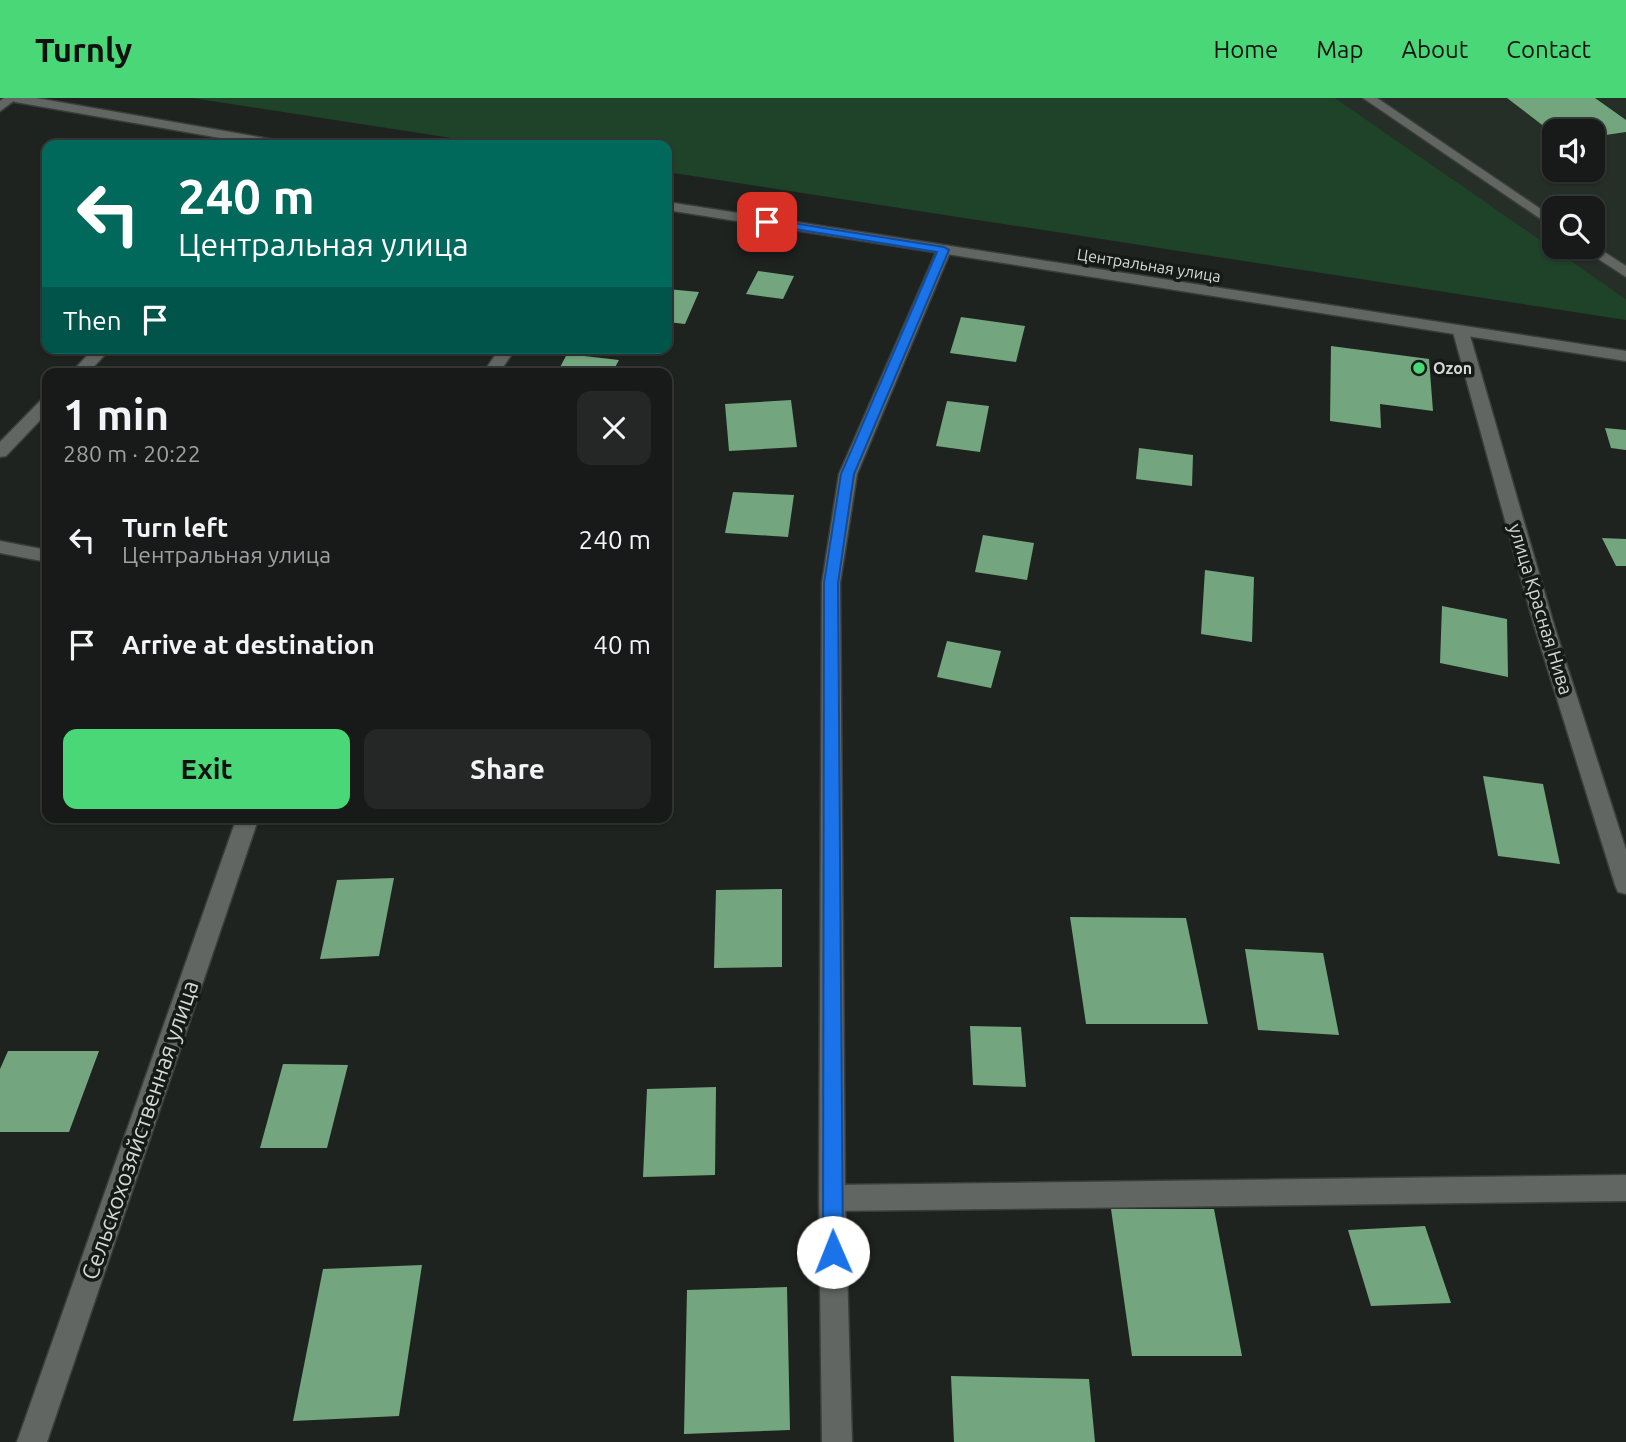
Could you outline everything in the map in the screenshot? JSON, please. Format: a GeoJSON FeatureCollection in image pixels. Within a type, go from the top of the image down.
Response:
{"type":"FeatureCollection","features":[{"type":"Feature","properties":{"kind":"street"},"geometry":{"type":"LineString","coordinates":[[0,107],[14,98],[253,140]]}},
{"type":"Feature","properties":{"kind":"street"},"geometry":{"type":"LineString","coordinates":[[1369,98],[1542,216]]}},
{"type":"Feature","properties":{"kind":"street","name":"Центральная улица"},"geometry":{"type":"LineString","coordinates":[[672,207],[1626,356]]}},
{"type":"Feature","properties":{"kind":"street"},"geometry":{"type":"LineString","coordinates":[[837,1442],[832,1198],[831,583],[848,474],[944,250]]}},
{"type":"Feature","properties":{"kind":"street"},"geometry":{"type":"LineString","coordinates":[[1605,259],[1626,273]]}},
{"type":"Feature","properties":{"kind":"street","name":"улица Красная Нива"},"geometry":{"type":"LineString","coordinates":[[1461,332],[1544,625],[1626,885]]}},
{"type":"Feature","properties":{"kind":"street"},"geometry":{"type":"LineString","coordinates":[[84,368],[97,354]]}},
{"type":"Feature","properties":{"kind":"street"},"geometry":{"type":"LineString","coordinates":[[0,452],[42,409]]}},
{"type":"Feature","properties":{"kind":"street"},"geometry":{"type":"LineString","coordinates":[[0,547],[42,555]]}},
{"type":"Feature","properties":{"kind":"street","name":"Сельскохозяйственная улица"},"geometry":{"type":"LineString","coordinates":[[32,1442],[246,823]]}},
{"type":"Feature","properties":{"kind":"street"},"geometry":{"type":"LineString","coordinates":[[832,1198],[1626,1188]]}},
{"type":"Feature","properties":{"kind":"shaded area"},"geometry":{"type":"Polygon","coordinates":[[[1335,98],[1626,98],[1626,299],[1568,259],[1605,259],[1605,196],[1542,196],[1542,241],[1335,98]]]}},
{"type":"Feature","properties":{"kind":"green space"},"geometry":{"type":"Polygon","coordinates":[[[192,98],[1335,98],[1542,241],[1542,259],[1568,259],[1626,299],[1626,320],[672,173],[672,140],[465,140],[192,98]]]}},
{"type":"Feature","properties":{"kind":"building"},"geometry":{"type":"Polygon","coordinates":[[[1507,98],[1595,98],[1626,120],[1626,132],[1605,135],[1605,119],[1542,119],[1542,125],[1507,98]]]}},
{"type":"Feature","properties":{"kind":"building"},"geometry":{"type":"Polygon","coordinates":[[[758,271],[794,276],[783,299],[746,294],[758,271]]]}},
{"type":"Feature","properties":{"kind":"building"},"geometry":{"type":"Polygon","coordinates":[[[672,289],[699,292],[685,324],[672,323],[672,289]]]}},
{"type":"Feature","properties":{"kind":"building"},"geometry":{"type":"Polygon","coordinates":[[[961,317],[1025,326],[1016,362],[950,353],[961,317]]]}},
{"type":"Feature","properties":{"kind":"building"},"geometry":{"type":"Polygon","coordinates":[[[1331,346],[1429,359],[1433,411],[1380,404],[1381,428],[1330,421],[1331,346]]]}},
{"type":"Feature","properties":{"kind":"building"},"geometry":{"type":"Polygon","coordinates":[[[567,354],[619,360],[615,368],[560,368],[567,354]]]}},
{"type":"Feature","properties":{"kind":"building"},"geometry":{"type":"Polygon","coordinates":[[[791,400],[797,447],[729,451],[725,404],[791,400]]]}},
{"type":"Feature","properties":{"kind":"building"},"geometry":{"type":"Polygon","coordinates":[[[947,401],[989,406],[980,452],[936,446],[947,401]]]}},
{"type":"Feature","properties":{"kind":"building"},"geometry":{"type":"Polygon","coordinates":[[[1605,428],[1626,430],[1626,450],[1611,448],[1605,428]]]}},
{"type":"Feature","properties":{"kind":"building"},"geometry":{"type":"Polygon","coordinates":[[[1139,448],[1193,455],[1192,486],[1136,479],[1139,448]]]}},
{"type":"Feature","properties":{"kind":"building"},"geometry":{"type":"Polygon","coordinates":[[[733,492],[794,495],[788,537],[725,533],[733,492]]]}},
{"type":"Feature","properties":{"kind":"building"},"geometry":{"type":"Polygon","coordinates":[[[983,535],[1034,543],[1027,580],[975,572],[983,535]]]}},
{"type":"Feature","properties":{"kind":"building"},"geometry":{"type":"Polygon","coordinates":[[[1602,538],[1626,539],[1626,566],[1616,566],[1602,538]]]}},
{"type":"Feature","properties":{"kind":"building"},"geometry":{"type":"Polygon","coordinates":[[[1205,570],[1254,577],[1252,642],[1201,634],[1205,570]]]}},
{"type":"Feature","properties":{"kind":"building"},"geometry":{"type":"Polygon","coordinates":[[[1442,606],[1507,619],[1508,677],[1440,663],[1442,606]]]}},
{"type":"Feature","properties":{"kind":"building"},"geometry":{"type":"Polygon","coordinates":[[[947,641],[1001,651],[991,688],[937,677],[947,641]]]}},
{"type":"Feature","properties":{"kind":"building"},"geometry":{"type":"Polygon","coordinates":[[[1483,776],[1543,784],[1560,864],[1498,856],[1483,776]]]}},
{"type":"Feature","properties":{"kind":"building"},"geometry":{"type":"Polygon","coordinates":[[[394,878],[379,956],[320,959],[337,880],[394,878]]]}},
{"type":"Feature","properties":{"kind":"building"},"geometry":{"type":"Polygon","coordinates":[[[782,889],[782,967],[714,968],[716,890],[782,889]]]}},
{"type":"Feature","properties":{"kind":"building"},"geometry":{"type":"Polygon","coordinates":[[[1070,917],[1186,918],[1208,1024],[1086,1024],[1070,917]]]}},
{"type":"Feature","properties":{"kind":"building"},"geometry":{"type":"Polygon","coordinates":[[[1245,949],[1323,953],[1339,1035],[1258,1030],[1245,949]]]}},
{"type":"Feature","properties":{"kind":"building"},"geometry":{"type":"Polygon","coordinates":[[[970,1026],[1021,1027],[1026,1087],[973,1085],[970,1026]]]}},
{"type":"Feature","properties":{"kind":"building"},"geometry":{"type":"Polygon","coordinates":[[[8,1051],[99,1051],[69,1132],[0,1132],[0,1069],[8,1051]]]}},
{"type":"Feature","properties":{"kind":"building"},"geometry":{"type":"Polygon","coordinates":[[[283,1064],[348,1065],[327,1148],[260,1148],[283,1064]]]}},
{"type":"Feature","properties":{"kind":"building"},"geometry":{"type":"Polygon","coordinates":[[[716,1087],[715,1175],[643,1177],[647,1089],[716,1087]]]}},
{"type":"Feature","properties":{"kind":"building"},"geometry":{"type":"Polygon","coordinates":[[[1111,1209],[1214,1209],[1242,1356],[1132,1356],[1111,1209]]]}},
{"type":"Feature","properties":{"kind":"building"},"geometry":{"type":"Polygon","coordinates":[[[1425,1226],[1451,1303],[1371,1306],[1348,1230],[1425,1226]]]}},
{"type":"Feature","properties":{"kind":"building"},"geometry":{"type":"Polygon","coordinates":[[[422,1265],[399,1416],[293,1421],[323,1269],[422,1265]]]}},
{"type":"Feature","properties":{"kind":"building"},"geometry":{"type":"Polygon","coordinates":[[[787,1287],[790,1430],[684,1434],[687,1290],[787,1287]]]}},
{"type":"Feature","properties":{"kind":"building"},"geometry":{"type":"Polygon","coordinates":[[[951,1376],[1089,1379],[1095,1442],[954,1442],[951,1376]]]}},
{"type":"Feature","properties":{"kind":"place","name":"Ozon"},"geometry":{"type":"Point","coordinates":[1419,368]}},
{"type":"Feature","properties":{"kind":"route"},"geometry":{"type":"LineString","coordinates":[[767,222],[944,250],[848,474],[831,583],[833,1252]]}}]}
